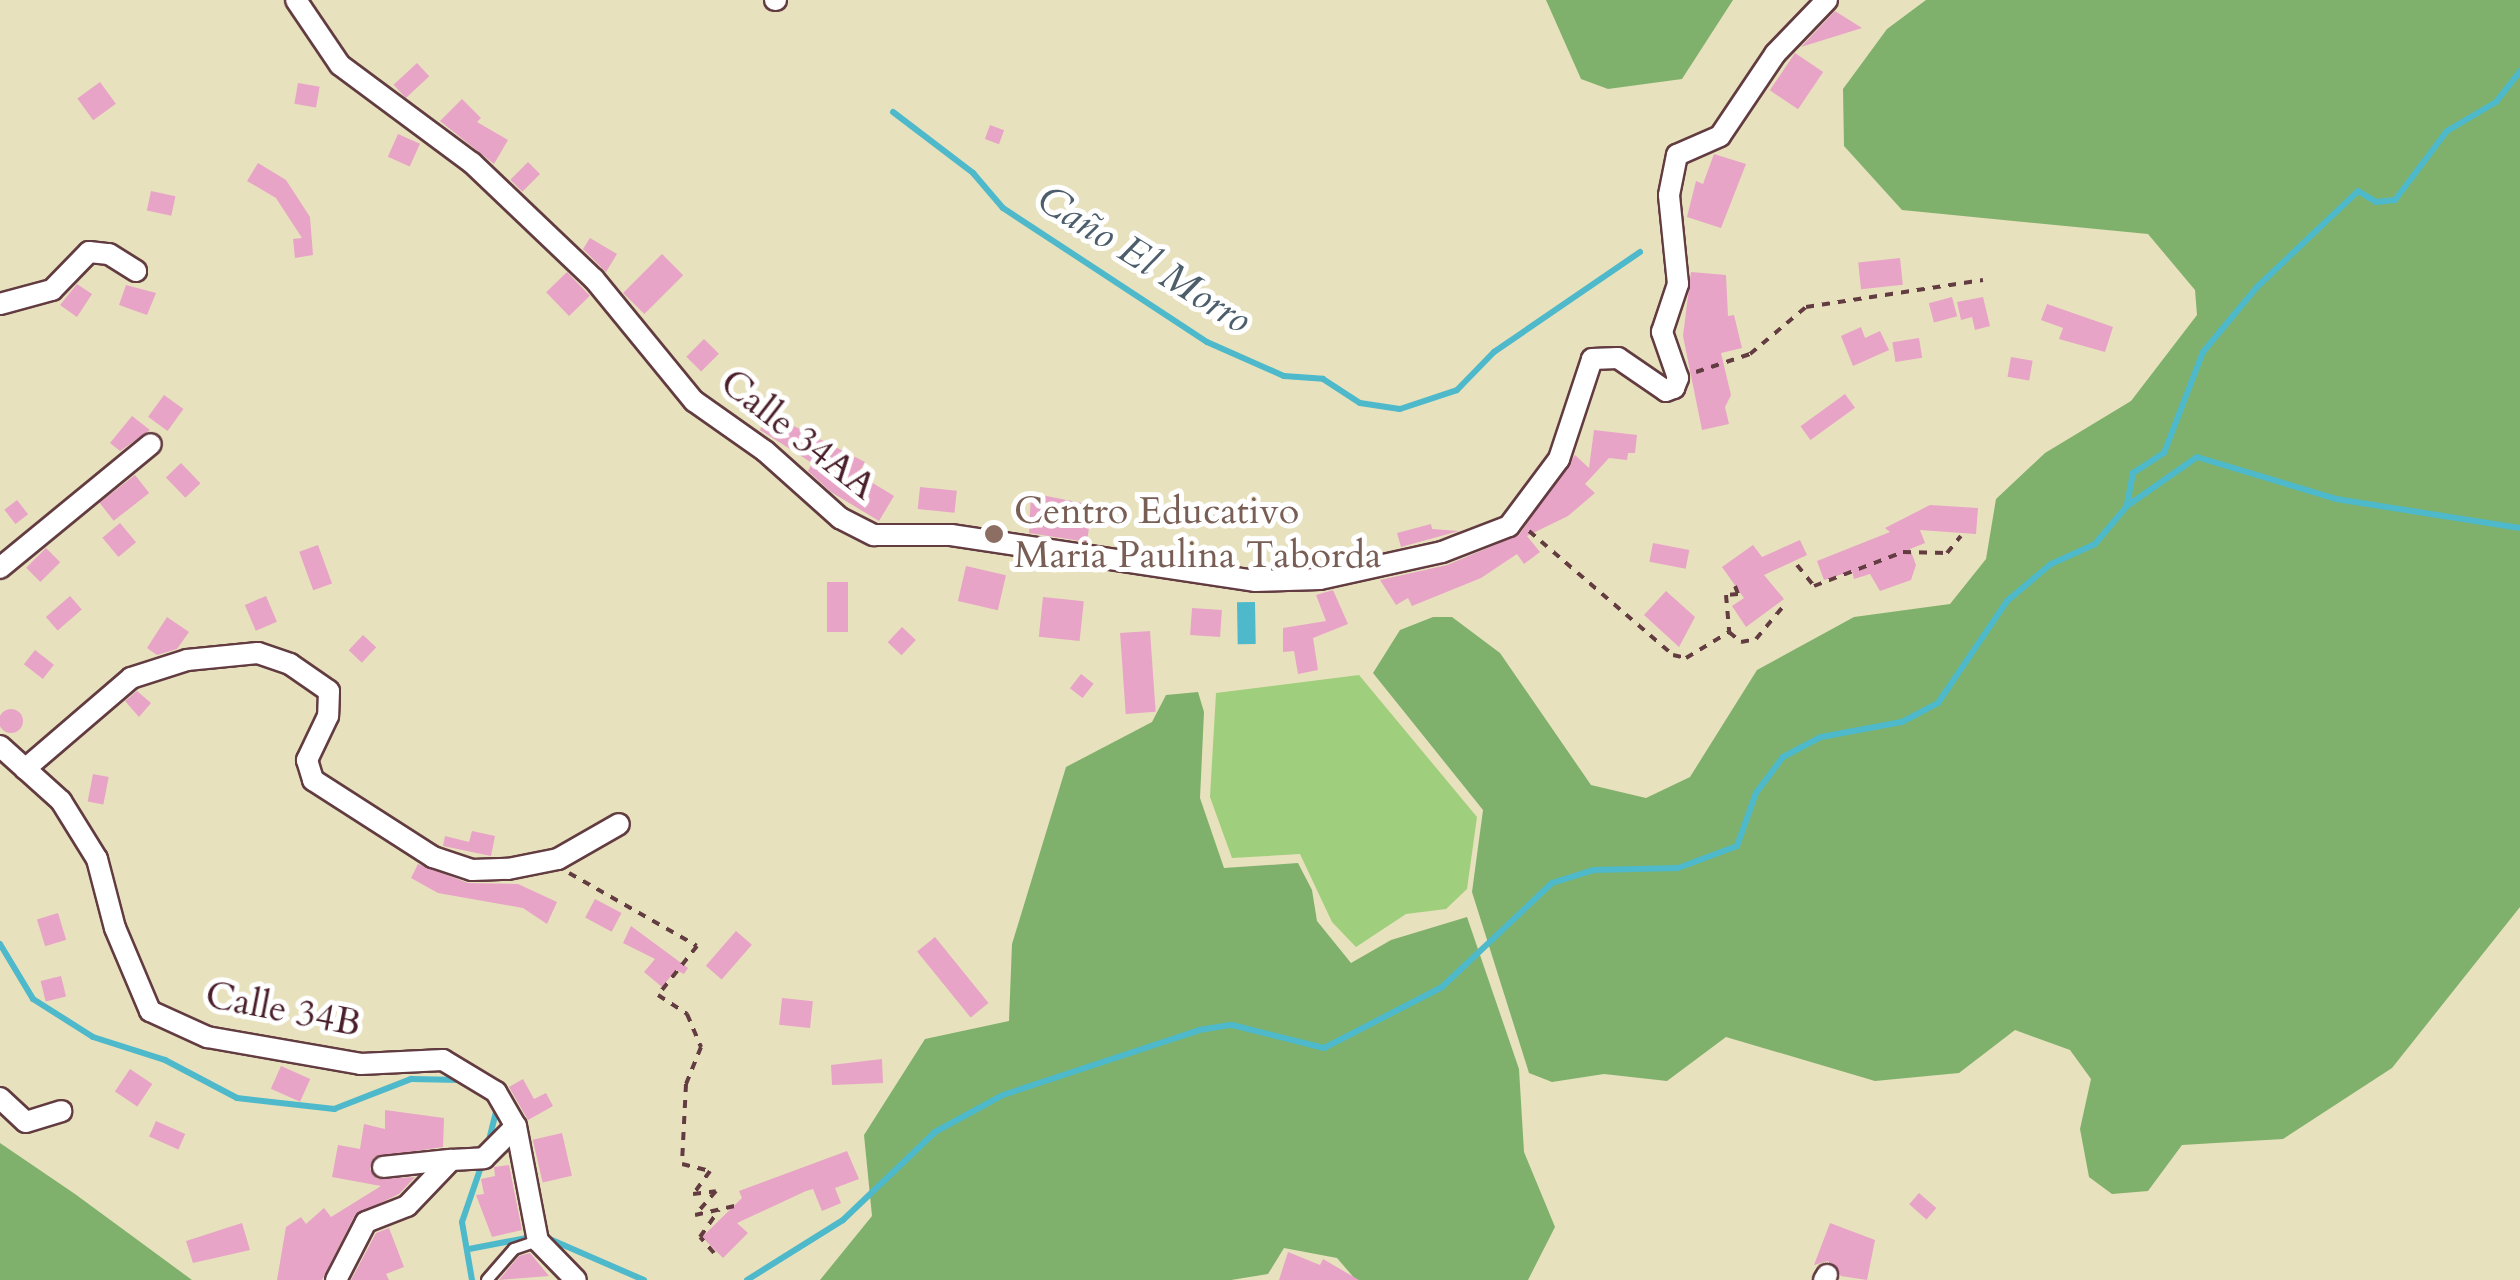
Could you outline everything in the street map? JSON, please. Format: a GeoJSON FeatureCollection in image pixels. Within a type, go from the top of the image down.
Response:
{"type":"FeatureCollection","features":[{"type":"Feature","properties":{"kind":"street","name":"Calle 34AA"},"geometry":{"type":"LineString","coordinates":[[296,0],[340,65],[472,163],[594,280],[694,402],[765,451],[840,518],[874,535],[951,536],[1255,581],[1320,579],[1442,552],[1515,519],[1559,459],[1592,359],[1618,358],[1666,390],[1678,378]]}},
{"type":"Feature","properties":{"kind":"street"},"geometry":{"type":"LineString","coordinates":[[1678,378],[1662,332],[1678,284],[1669,196],[1677,155],[1720,136],[1775,54],[1827,0]]}},
{"type":"Feature","properties":{"kind":"street"},"geometry":{"type":"LineString","coordinates":[[0,304],[52,290],[89,252],[109,254],[136,271]]}},
{"type":"Feature","properties":{"kind":"street"},"geometry":{"type":"LineString","coordinates":[[0,568],[151,444]]}},
{"type":"Feature","properties":{"kind":"street"},"geometry":{"type":"LineString","coordinates":[[25,769],[131,678],[226,652],[258,653],[290,664],[329,691],[328,716],[307,760],[318,784],[445,863],[486,872],[551,861],[618,824]]}},
{"type":"Feature","properties":{"kind":"street","name":"Calle 34B"},"geometry":{"type":"LineString","coordinates":[[0,746],[61,801],[98,860],[116,928],[150,1011],[207,1037],[361,1064],[443,1060],[496,1092],[516,1126],[537,1237]]}},
{"type":"Feature","properties":{"kind":"street"},"geometry":{"type":"LineString","coordinates":[[0,1098],[26,1122],[61,1111]]}},
{"type":"Feature","properties":{"kind":"street"},"geometry":{"type":"LineString","coordinates":[[383,1167],[484,1158],[516,1126]]}},
{"type":"Feature","properties":{"kind":"street"},"geometry":{"type":"LineString","coordinates":[[336,1280],[366,1222],[407,1206],[452,1160]]}},
{"type":"Feature","properties":{"kind":"street"},"geometry":{"type":"LineString","coordinates":[[537,1237],[576,1280]]}},
{"type":"Feature","properties":{"kind":"lane"},"geometry":{"type":"LineString","coordinates":[[487,1280],[514,1250],[537,1237]]}},
{"type":"Feature","properties":{"kind":"path"},"geometry":{"type":"LineString","coordinates":[[1678,378],[1750,354],[1806,307],[1983,280]]}},
{"type":"Feature","properties":{"kind":"path"},"geometry":{"type":"LineString","coordinates":[[1515,519],[1646,634],[1684,659],[1729,632]]}},
{"type":"Feature","properties":{"kind":"path"},"geometry":{"type":"LineString","coordinates":[[1797,565],[1814,586],[1903,552],[1947,553],[1962,536]]}},
{"type":"Feature","properties":{"kind":"path"},"geometry":{"type":"LineString","coordinates":[[1734,586],[1738,594],[1726,595],[1729,632],[1741,642],[1756,640],[1786,604]]}},
{"type":"Feature","properties":{"kind":"path"},"geometry":{"type":"LineString","coordinates":[[1731,595],[1736,601]]}},
{"type":"Feature","properties":{"kind":"path"},"geometry":{"type":"LineString","coordinates":[[1646,634],[1651,626]]}},
{"type":"Feature","properties":{"kind":"path"},"geometry":{"type":"LineString","coordinates":[[551,861],[697,946],[658,995],[688,1014],[701,1047],[686,1084],[681,1153],[688,1170],[710,1170],[693,1194],[716,1191],[695,1216],[739,1205]]}},
{"type":"Feature","properties":{"kind":"path"},"geometry":{"type":"LineString","coordinates":[[714,1254],[700,1237],[719,1210]]}},
{"type":"Feature","properties":{"kind":"green space"},"geometry":{"type":"Polygon","coordinates":[[[1546,0],[1733,0],[1682,79],[1608,89],[1581,79],[1546,0]]]}},
{"type":"Feature","properties":{"kind":"green space"},"geometry":{"type":"Polygon","coordinates":[[[1926,0],[2520,0],[2520,907],[2392,1068],[2283,1139],[2182,1145],[2148,1191],[2112,1194],[2089,1177],[2080,1129],[2091,1079],[2070,1050],[2015,1030],[1959,1073],[1875,1081],[1726,1037],[1667,1081],[1604,1074],[1552,1082],[1529,1073],[1472,892],[1483,810],[1373,673],[1400,630],[1433,617],[1452,617],[1500,653],[1591,785],[1646,798],[1690,777],[1757,670],[1854,617],[1950,604],[1986,559],[1996,499],[2045,453],[2131,401],[2197,315],[2195,290],[2148,234],[1902,210],[1844,146],[1843,89],[1887,29],[1926,0]]]}},
{"type":"Feature","properties":{"kind":"green space"},"geometry":{"type":"Polygon","coordinates":[[[1359,675],[1477,817],[1467,889],[1446,909],[1406,914],[1356,947],[1332,922],[1300,854],[1232,858],[1210,797],[1216,693],[1359,675]]]}},
{"type":"Feature","properties":{"kind":"green space"},"geometry":{"type":"Polygon","coordinates":[[[1198,692],[1204,712],[1200,798],[1224,868],[1298,863],[1312,890],[1317,921],[1351,963],[1391,940],[1467,917],[1519,1069],[1524,1152],[1555,1227],[1528,1280],[1356,1280],[1337,1258],[1284,1248],[1268,1274],[1231,1280],[820,1280],[872,1216],[864,1135],[925,1039],[1009,1021],[1012,944],[1066,767],[1152,722],[1166,695],[1198,692]]]}},
{"type":"Feature","properties":{"kind":"green space"},"geometry":{"type":"Polygon","coordinates":[[[0,1143],[75,1194],[192,1280],[0,1280],[0,1143]]]}},
{"type":"Feature","properties":{"kind":"water"},"geometry":{"type":"Polygon","coordinates":[[[1237,602],[1255,602],[1256,644],[1238,644],[1237,602]]]}},
{"type":"Feature","properties":{"kind":"building"},"geometry":{"type":"Polygon","coordinates":[[[1835,11],[1862,28],[1801,47],[1835,11]]]}},
{"type":"Feature","properties":{"kind":"building"},"geometry":{"type":"Polygon","coordinates":[[[1795,53],[1823,72],[1798,109],[1770,90],[1795,53]]]}},
{"type":"Feature","properties":{"kind":"building"},"geometry":{"type":"Polygon","coordinates":[[[417,63],[429,76],[406,98],[394,85],[417,63]]]}},
{"type":"Feature","properties":{"kind":"building"},"geometry":{"type":"Polygon","coordinates":[[[100,82],[116,104],[93,120],[77,98],[100,82]]]}},
{"type":"Feature","properties":{"kind":"building"},"geometry":{"type":"Polygon","coordinates":[[[298,83],[320,87],[316,108],[294,104],[298,83]]]}},
{"type":"Feature","properties":{"kind":"building"},"geometry":{"type":"Polygon","coordinates":[[[462,99],[481,118],[477,122],[508,140],[494,164],[440,121],[462,99]]]}},
{"type":"Feature","properties":{"kind":"building"},"geometry":{"type":"Polygon","coordinates":[[[990,125],[1004,130],[999,144],[985,139],[990,125]]]}},
{"type":"Feature","properties":{"kind":"building"},"geometry":{"type":"Polygon","coordinates":[[[398,134],[420,144],[410,167],[388,157],[398,134]]]}},
{"type":"Feature","properties":{"kind":"building"},"geometry":{"type":"Polygon","coordinates":[[[1714,154],[1746,164],[1721,228],[1687,217],[1696,181],[1703,184],[1714,154]]]}},
{"type":"Feature","properties":{"kind":"building"},"geometry":{"type":"Polygon","coordinates":[[[528,162],[540,174],[522,192],[510,180],[528,162]]]}},
{"type":"Feature","properties":{"kind":"building"},"geometry":{"type":"Polygon","coordinates":[[[258,163],[286,180],[310,217],[313,255],[295,258],[293,239],[302,238],[276,198],[247,181],[258,163]]]}},
{"type":"Feature","properties":{"kind":"building"},"geometry":{"type":"Polygon","coordinates":[[[151,191],[175,196],[171,216],[147,211],[151,191]]]}},
{"type":"Feature","properties":{"kind":"building"},"geometry":{"type":"Polygon","coordinates":[[[590,238],[617,254],[606,272],[583,249],[590,238]]]}},
{"type":"Feature","properties":{"kind":"building"},"geometry":{"type":"Polygon","coordinates":[[[662,254],[683,275],[644,314],[623,293],[662,254]]]}},
{"type":"Feature","properties":{"kind":"building"},"geometry":{"type":"Polygon","coordinates":[[[1900,258],[1903,285],[1861,289],[1858,262],[1900,258]]]}},
{"type":"Feature","properties":{"kind":"building"},"geometry":{"type":"Polygon","coordinates":[[[567,272],[590,296],[569,316],[546,292],[567,272]]]}},
{"type":"Feature","properties":{"kind":"building"},"geometry":{"type":"Polygon","coordinates":[[[1691,272],[1726,275],[1728,316],[1734,315],[1742,348],[1721,353],[1731,395],[1725,407],[1729,424],[1702,430],[1683,336],[1691,272]]]}},
{"type":"Feature","properties":{"kind":"building"},"geometry":{"type":"Polygon","coordinates":[[[77,284],[92,294],[77,317],[60,305],[77,284]]]}},
{"type":"Feature","properties":{"kind":"building"},"geometry":{"type":"Polygon","coordinates":[[[126,285],[156,293],[147,315],[119,305],[126,285]]]}},
{"type":"Feature","properties":{"kind":"building"},"geometry":{"type":"Polygon","coordinates":[[[1952,297],[1957,316],[1934,323],[1929,303],[1952,297]]]}},
{"type":"Feature","properties":{"kind":"building"},"geometry":{"type":"Polygon","coordinates":[[[1983,297],[1990,326],[1975,330],[1972,317],[1961,320],[1957,302],[1983,297]]]}},
{"type":"Feature","properties":{"kind":"building"},"geometry":{"type":"Polygon","coordinates":[[[2047,304],[2113,327],[2105,352],[2059,339],[2063,328],[2041,320],[2047,304]]]}},
{"type":"Feature","properties":{"kind":"building"},"geometry":{"type":"Polygon","coordinates":[[[1861,327],[1865,338],[1880,331],[1889,350],[1853,366],[1841,336],[1861,327]]]}},
{"type":"Feature","properties":{"kind":"building"},"geometry":{"type":"Polygon","coordinates":[[[1919,338],[1922,358],[1895,362],[1892,342],[1919,338]]]}},
{"type":"Feature","properties":{"kind":"building"},"geometry":{"type":"Polygon","coordinates":[[[704,339],[719,354],[701,372],[686,357],[704,339]]]}},
{"type":"Feature","properties":{"kind":"building"},"geometry":{"type":"Polygon","coordinates":[[[2011,357],[2033,361],[2029,381],[2008,377],[2011,357]]]}},
{"type":"Feature","properties":{"kind":"building"},"geometry":{"type":"Polygon","coordinates":[[[1845,394],[1855,408],[1810,440],[1801,426],[1845,394]]]}},
{"type":"Feature","properties":{"kind":"building"},"geometry":{"type":"Polygon","coordinates":[[[164,395],[183,409],[168,431],[148,417],[164,395]]]}},
{"type":"Feature","properties":{"kind":"building"},"geometry":{"type":"Polygon","coordinates":[[[768,413],[865,462],[858,474],[894,496],[879,521],[831,492],[808,471],[812,463],[760,430],[768,413]]]}},
{"type":"Feature","properties":{"kind":"building"},"geometry":{"type":"Polygon","coordinates":[[[132,416],[150,430],[120,451],[110,443],[132,416]]]}},
{"type":"Feature","properties":{"kind":"building"},"geometry":{"type":"Polygon","coordinates":[[[1594,430],[1637,435],[1635,453],[1628,453],[1627,460],[1609,458],[1585,484],[1595,493],[1568,516],[1527,536],[1540,552],[1524,564],[1517,554],[1481,578],[1412,606],[1408,598],[1396,605],[1380,580],[1447,565],[1519,535],[1575,455],[1589,468],[1594,430]]]}},
{"type":"Feature","properties":{"kind":"building"},"geometry":{"type":"Polygon","coordinates":[[[181,463],[200,483],[185,498],[166,478],[181,463]]]}},
{"type":"Feature","properties":{"kind":"building"},"geometry":{"type":"Polygon","coordinates":[[[135,475],[149,493],[114,521],[100,503],[135,475]]]}},
{"type":"Feature","properties":{"kind":"building"},"geometry":{"type":"Polygon","coordinates":[[[920,487],[957,491],[954,513],[918,509],[920,487]]]}},
{"type":"Feature","properties":{"kind":"building"},"geometry":{"type":"Polygon","coordinates":[[[1031,493],[1092,505],[1087,542],[1029,533],[1031,493]]]}},
{"type":"Feature","properties":{"kind":"building"},"geometry":{"type":"Polygon","coordinates":[[[17,500],[28,514],[15,524],[4,510],[17,500]]]}},
{"type":"Feature","properties":{"kind":"building"},"geometry":{"type":"Polygon","coordinates":[[[1930,505],[1978,508],[1976,534],[1920,530],[1925,543],[1910,549],[1916,565],[1911,580],[1880,591],[1870,574],[1854,579],[1852,571],[1824,580],[1817,561],[1890,532],[1885,528],[1930,505]]]}},
{"type":"Feature","properties":{"kind":"building"},"geometry":{"type":"Polygon","coordinates":[[[120,523],[136,542],[118,557],[102,538],[120,523]]]}},
{"type":"Feature","properties":{"kind":"building"},"geometry":{"type":"Polygon","coordinates":[[[1431,524],[1432,529],[1459,531],[1401,547],[1397,533],[1431,524]]]}},
{"type":"Feature","properties":{"kind":"building"},"geometry":{"type":"Polygon","coordinates":[[[1800,540],[1807,555],[1764,575],[1784,599],[1746,627],[1732,606],[1744,598],[1722,567],[1753,545],[1762,557],[1800,540]]]}},
{"type":"Feature","properties":{"kind":"building"},"geometry":{"type":"Polygon","coordinates":[[[1653,543],[1689,550],[1686,569],[1649,562],[1653,543]]]}},
{"type":"Feature","properties":{"kind":"building"},"geometry":{"type":"Polygon","coordinates":[[[318,545],[332,584],[313,590],[299,552],[318,545]]]}},
{"type":"Feature","properties":{"kind":"building"},"geometry":{"type":"Polygon","coordinates":[[[46,548],[60,562],[40,582],[26,568],[46,548]]]}},
{"type":"Feature","properties":{"kind":"building"},"geometry":{"type":"Polygon","coordinates":[[[966,566],[1006,575],[998,610],[958,601],[966,566]]]}},
{"type":"Feature","properties":{"kind":"building"},"geometry":{"type":"Polygon","coordinates":[[[827,582],[848,582],[848,632],[827,632],[827,582]]]}},
{"type":"Feature","properties":{"kind":"building"},"geometry":{"type":"Polygon","coordinates":[[[1333,590],[1348,624],[1313,638],[1318,670],[1298,674],[1294,651],[1283,652],[1283,628],[1326,621],[1316,595],[1333,590]]]}},
{"type":"Feature","properties":{"kind":"building"},"geometry":{"type":"Polygon","coordinates":[[[1666,591],[1695,617],[1679,647],[1644,615],[1666,591]]]}},
{"type":"Feature","properties":{"kind":"building"},"geometry":{"type":"Polygon","coordinates":[[[70,596],[82,610],[58,631],[46,617],[70,596]]]}},
{"type":"Feature","properties":{"kind":"building"},"geometry":{"type":"Polygon","coordinates":[[[266,596],[277,622],[256,631],[245,605],[266,596]]]}},
{"type":"Feature","properties":{"kind":"building"},"geometry":{"type":"Polygon","coordinates":[[[1043,597],[1084,601],[1080,641],[1039,637],[1043,597]]]}},
{"type":"Feature","properties":{"kind":"building"},"geometry":{"type":"Polygon","coordinates":[[[1192,608],[1222,610],[1220,637],[1190,635],[1192,608]]]}},
{"type":"Feature","properties":{"kind":"building"},"geometry":{"type":"Polygon","coordinates":[[[167,617],[189,632],[177,649],[157,655],[147,648],[167,617]]]}},
{"type":"Feature","properties":{"kind":"building"},"geometry":{"type":"Polygon","coordinates":[[[902,627],[916,640],[902,655],[888,642],[902,627]]]}},
{"type":"Feature","properties":{"kind":"building"},"geometry":{"type":"Polygon","coordinates":[[[1150,631],[1156,712],[1126,714],[1120,633],[1150,631]]]}},
{"type":"Feature","properties":{"kind":"building"},"geometry":{"type":"Polygon","coordinates":[[[363,635],[376,647],[362,663],[349,650],[363,635]]]}},
{"type":"Feature","properties":{"kind":"building"},"geometry":{"type":"Polygon","coordinates":[[[35,650],[54,665],[43,679],[24,664],[35,650]]]}},
{"type":"Feature","properties":{"kind":"building"},"geometry":{"type":"Polygon","coordinates":[[[1081,674],[1094,684],[1083,698],[1070,688],[1081,674]]]}},
{"type":"Feature","properties":{"kind":"building"},"geometry":{"type":"Polygon","coordinates":[[[137,691],[151,703],[139,717],[125,701],[137,691]]]}},
{"type":"Feature","properties":{"kind":"building"},"geometry":{"type":"Polygon","coordinates":[[[11,709],[23,721],[11,733],[-1,721],[11,709]]]}},
{"type":"Feature","properties":{"kind":"building"},"geometry":{"type":"Polygon","coordinates":[[[93,774],[109,777],[103,805],[88,801],[93,774]]]}},
{"type":"Feature","properties":{"kind":"building"},"geometry":{"type":"Polygon","coordinates":[[[472,831],[495,836],[491,856],[443,846],[445,836],[469,842],[472,831]]]}},
{"type":"Feature","properties":{"kind":"building"},"geometry":{"type":"Polygon","coordinates":[[[418,864],[468,883],[518,884],[557,902],[547,924],[523,908],[438,893],[411,878],[418,864]]]}},
{"type":"Feature","properties":{"kind":"building"},"geometry":{"type":"Polygon","coordinates":[[[595,899],[621,913],[612,932],[585,918],[595,899]]]}},
{"type":"Feature","properties":{"kind":"building"},"geometry":{"type":"Polygon","coordinates":[[[58,913],[66,940],[45,946],[37,919],[58,913]]]}},
{"type":"Feature","properties":{"kind":"building"},"geometry":{"type":"Polygon","coordinates":[[[631,926],[688,968],[684,974],[676,970],[662,987],[644,972],[655,959],[623,943],[631,926]]]}},
{"type":"Feature","properties":{"kind":"building"},"geometry":{"type":"Polygon","coordinates":[[[736,931],[752,945],[722,979],[706,966],[736,931]]]}},
{"type":"Feature","properties":{"kind":"building"},"geometry":{"type":"Polygon","coordinates":[[[935,937],[988,1003],[971,1018],[917,951],[935,937]]]}},
{"type":"Feature","properties":{"kind":"building"},"geometry":{"type":"Polygon","coordinates":[[[61,976],[66,996],[46,1001],[41,981],[61,976]]]}},
{"type":"Feature","properties":{"kind":"building"},"geometry":{"type":"Polygon","coordinates":[[[782,998],[813,1001],[810,1028],[779,1025],[782,998]]]}},
{"type":"Feature","properties":{"kind":"building"},"geometry":{"type":"Polygon","coordinates":[[[882,1059],[883,1083],[832,1085],[831,1065],[882,1059]]]}},
{"type":"Feature","properties":{"kind":"building"},"geometry":{"type":"Polygon","coordinates":[[[281,1066],[310,1079],[300,1102],[271,1089],[281,1066]]]}},
{"type":"Feature","properties":{"kind":"building"},"geometry":{"type":"Polygon","coordinates":[[[130,1069],[152,1084],[137,1106],[115,1091],[130,1069]]]}},
{"type":"Feature","properties":{"kind":"building"},"geometry":{"type":"Polygon","coordinates":[[[523,1079],[534,1099],[546,1093],[553,1106],[528,1120],[509,1087],[523,1079]]]}},
{"type":"Feature","properties":{"kind":"building"},"geometry":{"type":"Polygon","coordinates":[[[385,1110],[444,1118],[443,1147],[374,1157],[370,1169],[377,1179],[415,1177],[399,1194],[355,1215],[322,1280],[277,1280],[286,1227],[301,1217],[306,1224],[324,1208],[331,1217],[381,1186],[332,1177],[338,1145],[360,1149],[364,1124],[385,1129],[385,1110]]]}},
{"type":"Feature","properties":{"kind":"building"},"geometry":{"type":"Polygon","coordinates":[[[156,1121],[185,1134],[178,1150],[149,1137],[156,1121]]]}},
{"type":"Feature","properties":{"kind":"building"},"geometry":{"type":"Polygon","coordinates":[[[562,1133],[572,1176],[543,1183],[533,1140],[562,1133]]]}},
{"type":"Feature","properties":{"kind":"building"},"geometry":{"type":"Polygon","coordinates":[[[847,1151],[859,1179],[835,1188],[841,1203],[822,1211],[813,1189],[737,1223],[748,1233],[723,1258],[702,1237],[742,1198],[739,1191],[847,1151]]]}},
{"type":"Feature","properties":{"kind":"building"},"geometry":{"type":"Polygon","coordinates":[[[509,1165],[522,1230],[492,1237],[476,1195],[484,1194],[481,1179],[495,1176],[494,1167],[509,1165]]]}},
{"type":"Feature","properties":{"kind":"building"},"geometry":{"type":"Polygon","coordinates":[[[1919,1193],[1936,1208],[1927,1219],[1909,1204],[1919,1193]]]}},
{"type":"Feature","properties":{"kind":"building"},"geometry":{"type":"Polygon","coordinates":[[[242,1223],[250,1250],[193,1263],[186,1241],[242,1223]]]}},
{"type":"Feature","properties":{"kind":"building"},"geometry":{"type":"Polygon","coordinates":[[[1830,1223],[1875,1240],[1867,1280],[1841,1276],[1828,1261],[1814,1265],[1830,1223]]]}},
{"type":"Feature","properties":{"kind":"building"},"geometry":{"type":"Polygon","coordinates":[[[389,1228],[404,1267],[386,1274],[389,1280],[351,1280],[376,1233],[389,1228]]]}},
{"type":"Feature","properties":{"kind":"building"},"geometry":{"type":"Polygon","coordinates":[[[1288,1252],[1320,1265],[1323,1259],[1359,1280],[1279,1280],[1288,1252]]]}},
{"type":"Feature","properties":{"kind":"building"},"geometry":{"type":"Polygon","coordinates":[[[530,1253],[549,1276],[499,1280],[519,1256],[530,1253]]]}},
{"type":"Feature","properties":{"kind":"waterway"},"geometry":{"type":"LineString","coordinates":[[2127,504],[2133,473],[2164,453],[2203,352],[2257,287],[2358,191],[2376,202],[2395,200],[2447,131],[2496,102],[2520,71]]}},
{"type":"Feature","properties":{"kind":"waterway","name":"Caño El Morro"},"geometry":{"type":"LineString","coordinates":[[893,112],[973,173],[1003,208],[1207,342],[1284,376],[1323,379],[1360,403],[1400,409],[1457,390],[1494,352],[1640,252]]}},
{"type":"Feature","properties":{"kind":"waterway"},"geometry":{"type":"LineString","coordinates":[[747,1280],[843,1220],[935,1132],[1003,1095],[1199,1030],[1232,1025],[1324,1048],[1442,987],[1552,883],[1594,870],[1678,868],[1737,846],[1756,793],[1783,757],[1821,737],[1902,722],[1938,703],[2007,601],[2051,564],[2095,544],[2127,506],[2197,457],[2336,499],[2520,528]]}},
{"type":"Feature","properties":{"kind":"waterway"},"geometry":{"type":"LineString","coordinates":[[0,944],[33,999],[93,1037],[165,1060],[237,1098],[334,1109],[411,1079],[461,1080]]}},
{"type":"Feature","properties":{"kind":"waterway"},"geometry":{"type":"LineString","coordinates":[[488,1144],[497,1108]]}},
{"type":"Feature","properties":{"kind":"waterway"},"geometry":{"type":"LineString","coordinates":[[472,1280],[462,1222],[483,1161]]}},
{"type":"Feature","properties":{"kind":"waterway"},"geometry":{"type":"LineString","coordinates":[[469,1249],[532,1237]]}},
{"type":"Feature","properties":{"kind":"waterway"},"geometry":{"type":"LineString","coordinates":[[545,1237],[644,1280]]}},
{"type":"Feature","properties":{"kind":"place","name":"Centro Educativo Maria Paulina Taborda"},"geometry":{"type":"Point","coordinates":[994,534]}}]}
